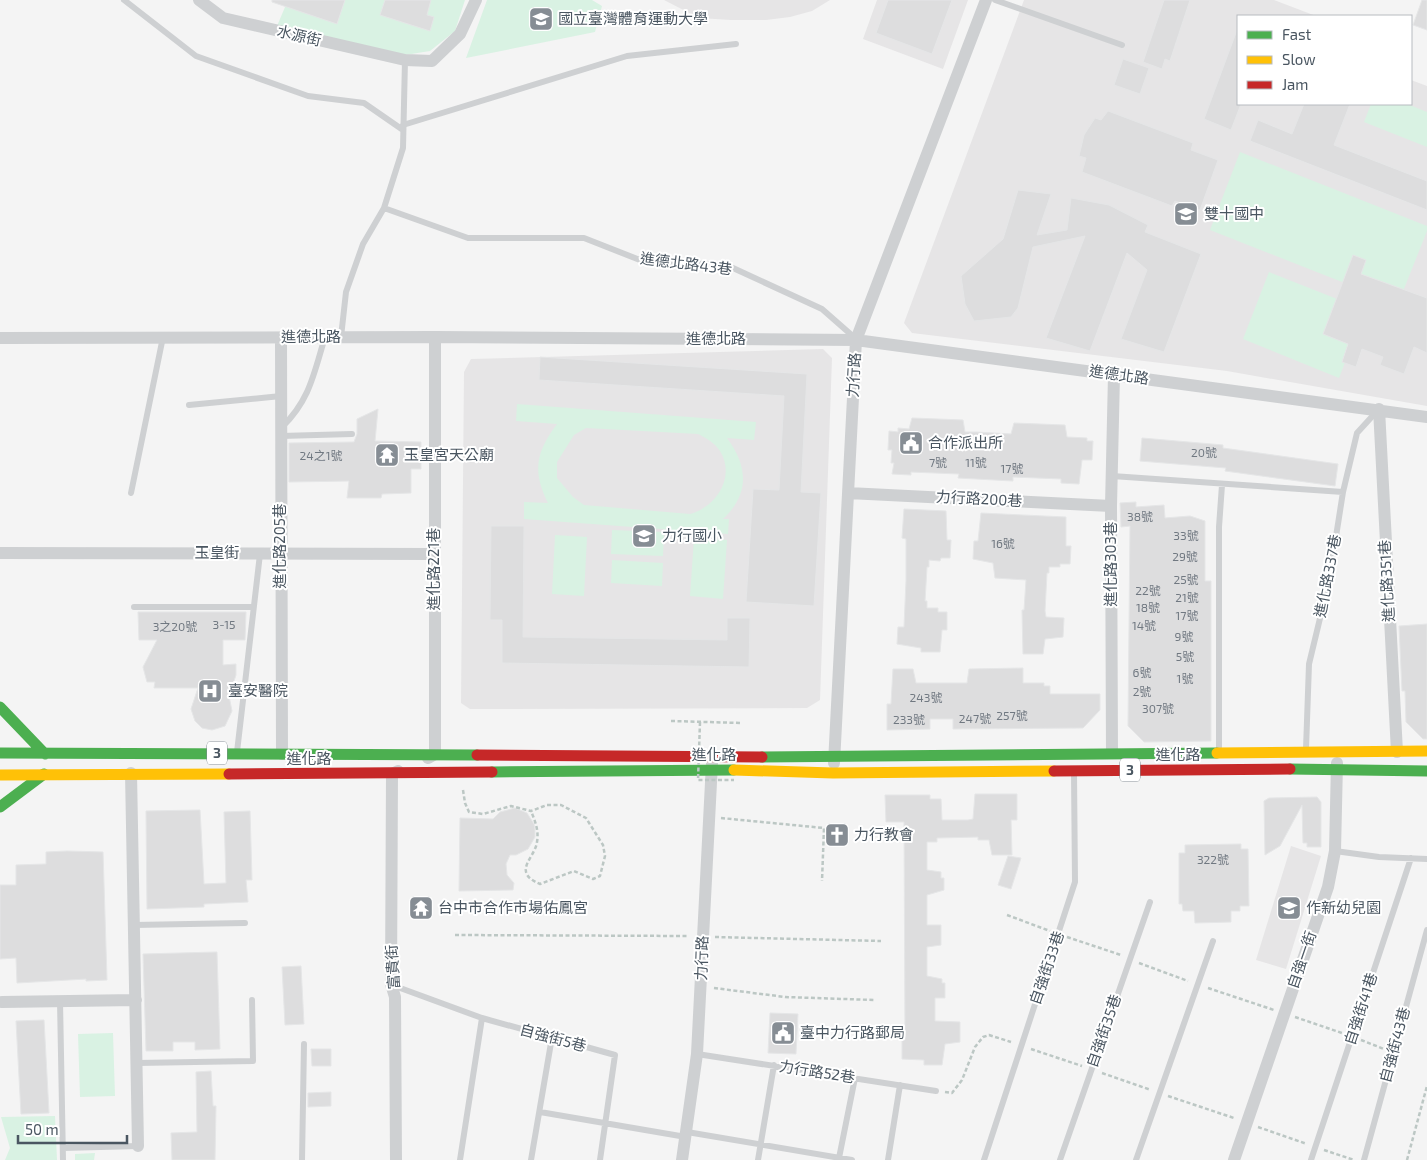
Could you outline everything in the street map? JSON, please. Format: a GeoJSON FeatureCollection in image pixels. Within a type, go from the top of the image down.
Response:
{"type":"FeatureCollection","features":[{"type":"Feature","properties":{"kind":"main road"},"geometry":{"type":"LineString","coordinates":[[0,706],[45,754]]}},
{"type":"Feature","properties":{"kind":"main road","name":"進化路"},"geometry":{"type":"LineString","coordinates":[[0,753],[834,757],[1427,751]]}},
{"type":"Feature","properties":{"kind":"main road","name":"進化路"},"geometry":{"type":"LineString","coordinates":[[0,775],[131,773],[392,774],[712,770],[833,773],[1338,769],[1427,771]]}},
{"type":"Feature","properties":{"kind":"main road"},"geometry":{"type":"LineString","coordinates":[[0,807],[44,774]]}},
{"type":"Feature","properties":{"kind":"street","name":"水源街"},"geometry":{"type":"LineString","coordinates":[[199,0],[223,18],[405,60],[432,61],[460,34],[476,0]]}},
{"type":"Feature","properties":{"kind":"street","name":"力行路"},"geometry":{"type":"LineString","coordinates":[[833,773],[856,340],[986,0]]}},
{"type":"Feature","properties":{"kind":"street","name":"進德北路"},"geometry":{"type":"LineString","coordinates":[[0,338],[435,337],[856,340],[1379,409],[1427,417]]}},
{"type":"Feature","properties":{"kind":"street","name":"進化路221巷"},"geometry":{"type":"LineString","coordinates":[[435,337],[435,754]]}},
{"type":"Feature","properties":{"kind":"street","name":"進化路205巷"},"geometry":{"type":"LineString","coordinates":[[281,338],[280,553],[282,754]]}},
{"type":"Feature","properties":{"kind":"street","name":"進化路303巷"},"geometry":{"type":"LineString","coordinates":[[1112,753],[1111,506],[1114,375]]}},
{"type":"Feature","properties":{"kind":"street","name":"進化路351巷"},"geometry":{"type":"LineString","coordinates":[[1379,409],[1397,752]]}},
{"type":"Feature","properties":{"kind":"street","name":"力行路200巷"},"geometry":{"type":"LineString","coordinates":[[848,493],[1111,506]]}},
{"type":"Feature","properties":{"kind":"street","name":"玉皇街"},"geometry":{"type":"LineString","coordinates":[[0,554],[434,554]]}},
{"type":"Feature","properties":{"kind":"street","name":"自強一街"},"geometry":{"type":"LineString","coordinates":[[1234,1160],[1328,887],[1335,851],[1337,753]]}},
{"type":"Feature","properties":{"kind":"street"},"geometry":{"type":"LineString","coordinates":[[392,774],[435,754]]}},
{"type":"Feature","properties":{"kind":"street","name":"力行路"},"geometry":{"type":"LineString","coordinates":[[682,1160],[697,1054],[713,755]]}},
{"type":"Feature","properties":{"kind":"street"},"geometry":{"type":"LineString","coordinates":[[131,773],[138,1146]]}},
{"type":"Feature","properties":{"kind":"street","name":"富貴街"},"geometry":{"type":"LineString","coordinates":[[392,774],[391,984],[395,997],[396,1160]]}},
{"type":"Feature","properties":{"kind":"street"},"geometry":{"type":"LineString","coordinates":[[2,1002],[136,1000]]}},
{"type":"Feature","properties":{"kind":"lane"},"geometry":{"type":"LineString","coordinates":[[124,0],[196,56],[308,96],[364,104],[403,127],[527,88],[559,75],[607,64],[627,56],[736,44]]}},
{"type":"Feature","properties":{"kind":"lane"},"geometry":{"type":"LineString","coordinates":[[995,0],[1122,45]]}},
{"type":"Feature","properties":{"kind":"lane"},"geometry":{"type":"LineString","coordinates":[[341,337],[346,292],[363,244],[384,208],[403,148],[405,60]]}},
{"type":"Feature","properties":{"kind":"lane","name":"進德北路43巷"},"geometry":{"type":"LineString","coordinates":[[384,208],[468,238],[584,238],[645,262],[710,264],[733,268],[822,309],[856,340]]}},
{"type":"Feature","properties":{"kind":"lane"},"geometry":{"type":"LineString","coordinates":[[131,493],[163,337]]}},
{"type":"Feature","properties":{"kind":"lane"},"geometry":{"type":"LineString","coordinates":[[281,432],[307,396],[325,337]]}},
{"type":"Feature","properties":{"kind":"lane"},"geometry":{"type":"LineString","coordinates":[[189,405],[281,396]]}},
{"type":"Feature","properties":{"kind":"lane","name":"進化路337巷"},"geometry":{"type":"LineString","coordinates":[[1306,753],[1309,664],[1329,581],[1343,492],[1357,433],[1379,409]]}},
{"type":"Feature","properties":{"kind":"lane"},"geometry":{"type":"LineString","coordinates":[[281,432],[352,434]]}},
{"type":"Feature","properties":{"kind":"lane"},"geometry":{"type":"LineString","coordinates":[[1112,476],[1343,492]]}},
{"type":"Feature","properties":{"kind":"lane"},"geometry":{"type":"LineString","coordinates":[[1219,754],[1219,528],[1222,485]]}},
{"type":"Feature","properties":{"kind":"lane","name":"進化路205巷"},"geometry":{"type":"LineString","coordinates":[[237,753],[260,553]]}},
{"type":"Feature","properties":{"kind":"lane"},"geometry":{"type":"LineString","coordinates":[[134,607],[253,607]]}},
{"type":"Feature","properties":{"kind":"lane","name":"自強街33巷"},"geometry":{"type":"LineString","coordinates":[[984,1160],[1020,1045],[1075,882],[1074,771]]}},
{"type":"Feature","properties":{"kind":"lane"},"geometry":{"type":"LineString","coordinates":[[1335,851],[1379,857],[1427,859]]}},
{"type":"Feature","properties":{"kind":"lane","name":"自強街41巷"},"geometry":{"type":"LineString","coordinates":[[1311,1160],[1410,858]]}},
{"type":"Feature","properties":{"kind":"lane","name":"自強街35巷"},"geometry":{"type":"LineString","coordinates":[[1060,1160],[1150,902]]}},
{"type":"Feature","properties":{"kind":"lane"},"geometry":{"type":"LineString","coordinates":[[134,925],[245,922]]}},
{"type":"Feature","properties":{"kind":"lane","name":"自強街43巷"},"geometry":{"type":"LineString","coordinates":[[1364,1160],[1427,930]]}},
{"type":"Feature","properties":{"kind":"lane"},"geometry":{"type":"LineString","coordinates":[[1136,1160],[1213,941]]}},
{"type":"Feature","properties":{"kind":"lane","name":"自強街5巷"},"geometry":{"type":"LineString","coordinates":[[391,984],[482,1018],[615,1055],[600,1160]]}},
{"type":"Feature","properties":{"kind":"lane"},"geometry":{"type":"LineString","coordinates":[[137,1063],[253,1060],[252,1000]]}},
{"type":"Feature","properties":{"kind":"lane"},"geometry":{"type":"LineString","coordinates":[[60,1001],[63,1160]]}},
{"type":"Feature","properties":{"kind":"lane"},"geometry":{"type":"LineString","coordinates":[[460,1160],[482,1018]]}},
{"type":"Feature","properties":{"kind":"lane"},"geometry":{"type":"LineString","coordinates":[[531,1160],[552,1037]]}},
{"type":"Feature","properties":{"kind":"lane"},"geometry":{"type":"LineString","coordinates":[[302,1160],[304,1044]]}},
{"type":"Feature","properties":{"kind":"lane","name":"力行路52巷"},"geometry":{"type":"LineString","coordinates":[[697,1054],[936,1090]]}},
{"type":"Feature","properties":{"kind":"lane"},"geometry":{"type":"LineString","coordinates":[[758,1160],[774,1065]]}},
{"type":"Feature","properties":{"kind":"lane"},"geometry":{"type":"LineString","coordinates":[[839,1158],[855,1078]]}},
{"type":"Feature","properties":{"kind":"lane"},"geometry":{"type":"LineString","coordinates":[[888,1160],[900,1085]]}},
{"type":"Feature","properties":{"kind":"lane"},"geometry":{"type":"LineString","coordinates":[[540,1112],[827,1158],[852,1160]]}},
{"type":"Feature","properties":{"kind":"lane"},"geometry":{"type":"LineString","coordinates":[[63,1148],[138,1146]]}},
{"type":"Feature","properties":{"kind":"path"},"geometry":{"type":"LineString","coordinates":[[671,721],[740,723]]}},
{"type":"Feature","properties":{"kind":"path"},"geometry":{"type":"LineString","coordinates":[[700,722],[698,780],[734,780]]}},
{"type":"Feature","properties":{"kind":"path"},"geometry":{"type":"LineString","coordinates":[[462,773],[465,804],[469,812],[482,814],[511,806],[531,811],[547,805],[561,805],[586,818],[603,844],[605,856],[600,876],[594,880],[574,871],[540,884],[533,882],[527,875],[526,865],[537,845],[536,824],[531,811]]}},
{"type":"Feature","properties":{"kind":"path"},"geometry":{"type":"LineString","coordinates":[[710,817],[824,828],[822,880]]}},
{"type":"Feature","properties":{"kind":"path"},"geometry":{"type":"LineString","coordinates":[[455,935],[702,936],[881,942]]}},
{"type":"Feature","properties":{"kind":"path"},"geometry":{"type":"LineString","coordinates":[[700,986],[785,997],[874,1000]]}},
{"type":"Feature","properties":{"kind":"path"},"geometry":{"type":"LineString","coordinates":[[936,1090],[952,1093],[962,1080],[975,1047],[983,1037],[989,1035],[1356,1160]]}},
{"type":"Feature","properties":{"kind":"path"},"geometry":{"type":"LineString","coordinates":[[1407,1160],[1427,1086]]}},
{"type":"Feature","properties":{"kind":"shaded area","name":"國立臺灣體育運動大學"},"geometry":{"type":"Polygon","coordinates":[[[664,0],[830,0],[812,11],[790,17],[766,20],[731,20],[699,18],[664,0]]]}},
{"type":"Feature","properties":{"kind":"shaded area"},"geometry":{"type":"Polygon","coordinates":[[[877,0],[968,0],[943,69],[863,39],[877,0]]]}},
{"type":"Feature","properties":{"kind":"shaded area","name":"雙十國中"},"geometry":{"type":"Polygon","coordinates":[[[1024,0],[1274,0],[1313,15],[1237,15],[1237,105],[1412,105],[1412,80],[1427,86],[1427,406],[1227,371],[912,333],[904,323],[1024,0]]]}},
{"type":"Feature","properties":{"kind":"shaded area","name":"力行國小"},"geometry":{"type":"Polygon","coordinates":[[[823,349],[832,358],[820,700],[807,708],[470,709],[461,703],[464,372],[471,359],[823,349]]]}},
{"type":"Feature","properties":{"kind":"shaded area","name":"作新幼兒園"},"geometry":{"type":"Polygon","coordinates":[[[1291,846],[1321,856],[1286,969],[1256,960],[1291,846]]]}},
{"type":"Feature","properties":{"kind":"green space"},"geometry":{"type":"Polygon","coordinates":[[[288,0],[465,0],[455,31],[430,51],[405,55],[277,26],[288,0]]]}},
{"type":"Feature","properties":{"kind":"green space","name":"國立臺灣體育運動大學"},"geometry":{"type":"Polygon","coordinates":[[[487,0],[592,0],[602,6],[595,32],[466,58],[487,0]]]}},
{"type":"Feature","properties":{"kind":"green space"},"geometry":{"type":"Polygon","coordinates":[[[1371,105],[1410,105],[1427,112],[1427,147],[1364,122],[1371,105]]]}},
{"type":"Feature","properties":{"kind":"green space"},"geometry":{"type":"Polygon","coordinates":[[[1240,152],[1427,226],[1427,231],[1398,304],[1210,230],[1240,152]]]}},
{"type":"Feature","properties":{"kind":"green space"},"geometry":{"type":"Polygon","coordinates":[[[1269,272],[1365,310],[1339,378],[1243,339],[1269,272]]]}},
{"type":"Feature","properties":{"kind":"green space"},"geometry":{"type":"Polygon","coordinates":[[[517,404],[756,422],[754,440],[727,438],[739,459],[743,480],[738,500],[723,519],[729,519],[728,534],[524,519],[524,502],[548,503],[540,481],[539,462],[544,444],[557,424],[516,421],[517,404]],[[586,428],[574,435],[557,462],[557,478],[573,497],[584,505],[690,514],[708,505],[715,498],[721,490],[726,471],[718,448],[698,434],[586,428]]]}},
{"type":"Feature","properties":{"kind":"green space"},"geometry":{"type":"Polygon","coordinates":[[[612,530],[664,532],[663,556],[611,554],[612,530]]]}},
{"type":"Feature","properties":{"kind":"green space"},"geometry":{"type":"Polygon","coordinates":[[[555,535],[587,537],[584,596],[552,594],[555,535]]]}},
{"type":"Feature","properties":{"kind":"green space"},"geometry":{"type":"Polygon","coordinates":[[[694,538],[727,540],[723,599],[690,596],[694,538]]]}},
{"type":"Feature","properties":{"kind":"green space"},"geometry":{"type":"Polygon","coordinates":[[[612,560],[663,563],[662,586],[611,583],[612,560]]]}},
{"type":"Feature","properties":{"kind":"green space"},"geometry":{"type":"Polygon","coordinates":[[[113,1033],[115,1096],[80,1097],[78,1034],[113,1033]]]}},
{"type":"Feature","properties":{"kind":"green space"},"geometry":{"type":"Polygon","coordinates":[[[55,1116],[57,1160],[5,1160],[10,1148],[1,1117],[55,1116]]]}},
{"type":"Feature","properties":{"kind":"green space"},"geometry":{"type":"Polygon","coordinates":[[[95,1153],[94,1160],[75,1160],[75,1154],[95,1153]]]}},
{"type":"Feature","properties":{"kind":"building"},"geometry":{"type":"Polygon","coordinates":[[[272,0],[345,0],[337,24],[272,2],[272,0]]]}},
{"type":"Feature","properties":{"kind":"building"},"geometry":{"type":"Polygon","coordinates":[[[385,0],[431,0],[427,15],[434,17],[430,31],[380,15],[385,0]]]}},
{"type":"Feature","properties":{"kind":"building"},"geometry":{"type":"Polygon","coordinates":[[[888,0],[952,0],[932,54],[876,33],[888,0]]]}},
{"type":"Feature","properties":{"kind":"building"},"geometry":{"type":"Polygon","coordinates":[[[1164,0],[1190,0],[1170,61],[1165,59],[1162,69],[1143,62],[1164,0]]]}},
{"type":"Feature","properties":{"kind":"building"},"geometry":{"type":"Polygon","coordinates":[[[1422,0],[1427,0],[1427,30],[1413,25],[1422,0]]]}},
{"type":"Feature","properties":{"kind":"building"},"geometry":{"type":"Polygon","coordinates":[[[1237,30],[1237,105],[1241,105],[1231,130],[1204,119],[1237,30]]]}},
{"type":"Feature","properties":{"kind":"building"},"geometry":{"type":"Polygon","coordinates":[[[1123,59],[1149,68],[1140,94],[1114,85],[1123,59]]]}},
{"type":"Feature","properties":{"kind":"building"},"geometry":{"type":"Polygon","coordinates":[[[1304,105],[1350,105],[1334,145],[1427,181],[1427,210],[1250,141],[1258,120],[1292,134],[1304,105]]]}},
{"type":"Feature","properties":{"kind":"building"},"geometry":{"type":"Polygon","coordinates":[[[1108,111],[1193,143],[1191,150],[1218,160],[1200,210],[1175,201],[1172,206],[1082,172],[1086,158],[1079,156],[1084,135],[1095,118],[1101,120],[1108,111]]]}},
{"type":"Feature","properties":{"kind":"building"},"geometry":{"type":"Polygon","coordinates":[[[1018,190],[1051,194],[1037,235],[1067,230],[1071,198],[1109,205],[1148,225],[1145,232],[1201,254],[1164,352],[1121,339],[1147,270],[1127,253],[1090,351],[1046,338],[1085,236],[1033,247],[1018,308],[1011,317],[974,321],[965,304],[961,276],[1003,239],[1018,190]]]}},
{"type":"Feature","properties":{"kind":"building"},"geometry":{"type":"Polygon","coordinates":[[[1353,255],[1366,260],[1361,274],[1427,298],[1427,353],[1414,347],[1404,374],[1380,365],[1383,357],[1362,349],[1356,367],[1342,362],[1348,344],[1323,334],[1353,255]]]}},
{"type":"Feature","properties":{"kind":"building"},"geometry":{"type":"Polygon","coordinates":[[[540,357],[807,374],[801,492],[821,493],[814,606],[746,602],[753,489],[779,490],[784,396],[539,380],[540,357]]]}},
{"type":"Feature","properties":{"kind":"building"},"geometry":{"type":"Polygon","coordinates":[[[378,409],[375,441],[421,442],[421,469],[411,469],[411,493],[382,494],[381,498],[347,498],[349,481],[289,482],[289,443],[354,442],[357,434],[357,419],[378,409]]]}},
{"type":"Feature","properties":{"kind":"building"},"geometry":{"type":"Polygon","coordinates":[[[912,418],[963,420],[965,432],[1011,434],[1014,423],[1065,425],[1067,437],[1087,438],[1087,441],[1093,441],[1092,460],[1082,460],[1079,484],[1061,483],[1061,479],[1013,477],[1013,481],[958,478],[959,474],[911,472],[911,475],[892,474],[894,463],[891,463],[892,450],[888,450],[889,431],[898,432],[898,428],[909,429],[912,418]]]}},
{"type":"Feature","properties":{"kind":"building"},"geometry":{"type":"Polygon","coordinates":[[[1142,438],[1223,445],[1223,448],[1338,464],[1335,486],[1225,471],[1226,468],[1140,461],[1142,438]]]}},
{"type":"Feature","properties":{"kind":"building"},"geometry":{"type":"Polygon","coordinates":[[[1136,502],[1136,507],[1164,505],[1165,518],[1190,516],[1205,521],[1205,581],[1211,581],[1211,741],[1144,742],[1128,726],[1130,526],[1121,527],[1120,503],[1136,502]]]}},
{"type":"Feature","properties":{"kind":"building"},"geometry":{"type":"Polygon","coordinates":[[[904,509],[946,511],[947,540],[951,540],[950,558],[941,558],[940,561],[929,560],[925,601],[927,601],[927,608],[938,608],[938,612],[947,612],[947,630],[942,630],[940,652],[921,652],[921,648],[897,644],[898,627],[904,627],[906,539],[902,538],[904,509]]]}},
{"type":"Feature","properties":{"kind":"building"},"geometry":{"type":"Polygon","coordinates":[[[981,513],[1066,517],[1066,546],[1071,546],[1070,564],[1060,564],[1060,567],[1049,567],[1045,611],[1046,617],[1064,618],[1063,637],[1045,639],[1043,654],[1023,654],[1022,610],[1024,610],[1026,580],[995,578],[993,563],[973,559],[974,541],[978,541],[981,513]]]}},
{"type":"Feature","properties":{"kind":"building"},"geometry":{"type":"Polygon","coordinates":[[[491,526],[524,526],[523,637],[727,640],[727,618],[750,618],[749,667],[502,663],[502,620],[490,620],[491,526]]]}},
{"type":"Feature","properties":{"kind":"building"},"geometry":{"type":"Polygon","coordinates":[[[138,612],[246,612],[245,640],[223,640],[223,665],[236,664],[236,675],[229,696],[232,711],[225,726],[212,730],[202,728],[195,721],[191,709],[198,688],[154,688],[155,682],[147,682],[143,667],[157,640],[139,640],[138,612]]]}},
{"type":"Feature","properties":{"kind":"building"},"geometry":{"type":"Polygon","coordinates":[[[1427,624],[1427,739],[1423,739],[1406,722],[1405,691],[1402,691],[1399,626],[1427,624]]]}},
{"type":"Feature","properties":{"kind":"building"},"geometry":{"type":"Polygon","coordinates":[[[1023,668],[1023,683],[1044,683],[1044,686],[1050,686],[1050,694],[1100,694],[1100,710],[1083,728],[953,729],[953,719],[930,719],[930,729],[887,730],[887,704],[891,704],[893,669],[913,669],[916,683],[967,683],[969,669],[1023,668]]]}},
{"type":"Feature","properties":{"kind":"building"},"geometry":{"type":"Polygon","coordinates":[[[975,794],[1017,794],[1017,820],[1011,820],[1012,855],[992,855],[989,840],[978,840],[978,837],[937,838],[937,842],[927,842],[927,870],[941,872],[941,878],[944,878],[944,890],[927,895],[927,925],[941,925],[941,945],[927,947],[927,976],[942,979],[942,983],[945,983],[945,998],[935,998],[935,1021],[960,1022],[960,1042],[945,1044],[942,1065],[924,1065],[924,1060],[902,1059],[902,1040],[905,1040],[904,822],[886,822],[885,795],[930,795],[930,799],[941,799],[942,820],[968,820],[973,819],[975,794]]]}},
{"type":"Feature","properties":{"kind":"building"},"geometry":{"type":"Polygon","coordinates":[[[1317,797],[1321,802],[1321,847],[1307,847],[1307,843],[1303,843],[1302,805],[1280,846],[1265,855],[1264,801],[1269,798],[1317,797]]]}},
{"type":"Feature","properties":{"kind":"building"},"geometry":{"type":"Polygon","coordinates":[[[515,808],[527,813],[534,824],[535,837],[528,849],[516,855],[510,855],[506,864],[507,875],[514,883],[513,890],[459,891],[460,818],[493,819],[500,812],[515,808]]]}},
{"type":"Feature","properties":{"kind":"building"},"geometry":{"type":"Polygon","coordinates":[[[200,810],[204,884],[226,883],[224,812],[250,811],[252,880],[246,880],[248,902],[204,904],[204,907],[147,909],[146,811],[200,810]]]}},
{"type":"Feature","properties":{"kind":"building"},"geometry":{"type":"Polygon","coordinates":[[[1241,844],[1241,849],[1248,849],[1249,906],[1240,906],[1240,911],[1231,911],[1231,922],[1195,923],[1194,911],[1183,911],[1182,904],[1179,904],[1179,853],[1185,853],[1185,845],[1241,844]]]}},
{"type":"Feature","properties":{"kind":"building"},"geometry":{"type":"Polygon","coordinates":[[[46,852],[103,852],[107,980],[86,981],[86,979],[17,983],[16,958],[0,959],[0,885],[16,885],[16,865],[46,864],[46,852]]]}},
{"type":"Feature","properties":{"kind":"building"},"geometry":{"type":"Polygon","coordinates":[[[1008,856],[1021,858],[1011,889],[998,885],[1008,856]]]}},
{"type":"Feature","properties":{"kind":"building"},"geometry":{"type":"Polygon","coordinates":[[[217,952],[220,1049],[195,1050],[195,1042],[173,1042],[173,1051],[146,1051],[143,954],[217,952]]]}},
{"type":"Feature","properties":{"kind":"building"},"geometry":{"type":"Polygon","coordinates":[[[301,966],[304,1024],[285,1025],[282,967],[301,966]]]}},
{"type":"Feature","properties":{"kind":"building","name":"臺中力行路郵局"},"geometry":{"type":"Polygon","coordinates":[[[770,1013],[798,1014],[796,1054],[768,1053],[770,1013]]]}},
{"type":"Feature","properties":{"kind":"building"},"geometry":{"type":"Polygon","coordinates":[[[44,1020],[49,1113],[21,1114],[16,1021],[44,1020]]]}},
{"type":"Feature","properties":{"kind":"building"},"geometry":{"type":"Polygon","coordinates":[[[311,1049],[331,1049],[331,1066],[312,1066],[311,1049]]]}},
{"type":"Feature","properties":{"kind":"building"},"geometry":{"type":"Polygon","coordinates":[[[211,1071],[213,1106],[216,1106],[215,1160],[172,1160],[171,1133],[197,1132],[196,1072],[211,1071]]]}},
{"type":"Feature","properties":{"kind":"building"},"geometry":{"type":"Polygon","coordinates":[[[331,1092],[331,1106],[308,1107],[308,1093],[331,1092]]]}},
{"type":"Feature","properties":{"kind":"traffic: fast"},"geometry":{"type":"LineString","coordinates":[[0,707],[45,754]]}},
{"type":"Feature","properties":{"kind":"traffic: fast"},"geometry":{"type":"LineString","coordinates":[[0,753],[477,755]]}},
{"type":"Feature","properties":{"kind":"traffic: fast"},"geometry":{"type":"LineString","coordinates":[[762,757],[1217,753]]}},
{"type":"Feature","properties":{"kind":"traffic: fast"},"geometry":{"type":"LineString","coordinates":[[1290,769],[1427,771]]}},
{"type":"Feature","properties":{"kind":"traffic: fast"},"geometry":{"type":"LineString","coordinates":[[492,772],[734,770]]}},
{"type":"Feature","properties":{"kind":"traffic: fast"},"geometry":{"type":"LineString","coordinates":[[0,807],[44,774]]}},
{"type":"Feature","properties":{"kind":"traffic: slow"},"geometry":{"type":"LineString","coordinates":[[1217,753],[1427,751]]}},
{"type":"Feature","properties":{"kind":"traffic: slow"},"geometry":{"type":"LineString","coordinates":[[734,770],[833,773],[1054,771]]}},
{"type":"Feature","properties":{"kind":"traffic: slow"},"geometry":{"type":"LineString","coordinates":[[0,775],[229,774]]}},
{"type":"Feature","properties":{"kind":"traffic: jam"},"geometry":{"type":"LineString","coordinates":[[477,755],[762,757]]}},
{"type":"Feature","properties":{"kind":"traffic: jam"},"geometry":{"type":"LineString","coordinates":[[1054,771],[1290,769]]}},
{"type":"Feature","properties":{"kind":"traffic: jam"},"geometry":{"type":"LineString","coordinates":[[229,774],[492,772]]}},
{"type":"Feature","properties":{"kind":"place","name":"國立臺灣體育運動大學"},"geometry":{"type":"Point","coordinates":[541,19]}},
{"type":"Feature","properties":{"kind":"place","name":"雙十國中"},"geometry":{"type":"Point","coordinates":[1186,214]}},
{"type":"Feature","properties":{"kind":"place","name":"合作派出所"},"geometry":{"type":"Point","coordinates":[911,443]}},
{"type":"Feature","properties":{"kind":"place","name":"玉皇宮天公廟"},"geometry":{"type":"Point","coordinates":[387,455]}},
{"type":"Feature","properties":{"kind":"place","name":"力行國小"},"geometry":{"type":"Point","coordinates":[644,536]}},
{"type":"Feature","properties":{"kind":"place","name":"臺安醫院"},"geometry":{"type":"Point","coordinates":[210,691]}},
{"type":"Feature","properties":{"kind":"place","name":"力行教會"},"geometry":{"type":"Point","coordinates":[837,835]}},
{"type":"Feature","properties":{"kind":"place","name":"台中市合作市場佑鳳宮"},"geometry":{"type":"Point","coordinates":[421,908]}},
{"type":"Feature","properties":{"kind":"place","name":"作新幼兒園"},"geometry":{"type":"Point","coordinates":[1289,908]}},
{"type":"Feature","properties":{"kind":"place","name":"臺中力行路郵局"},"geometry":{"type":"Point","coordinates":[783,1033]}}]}
